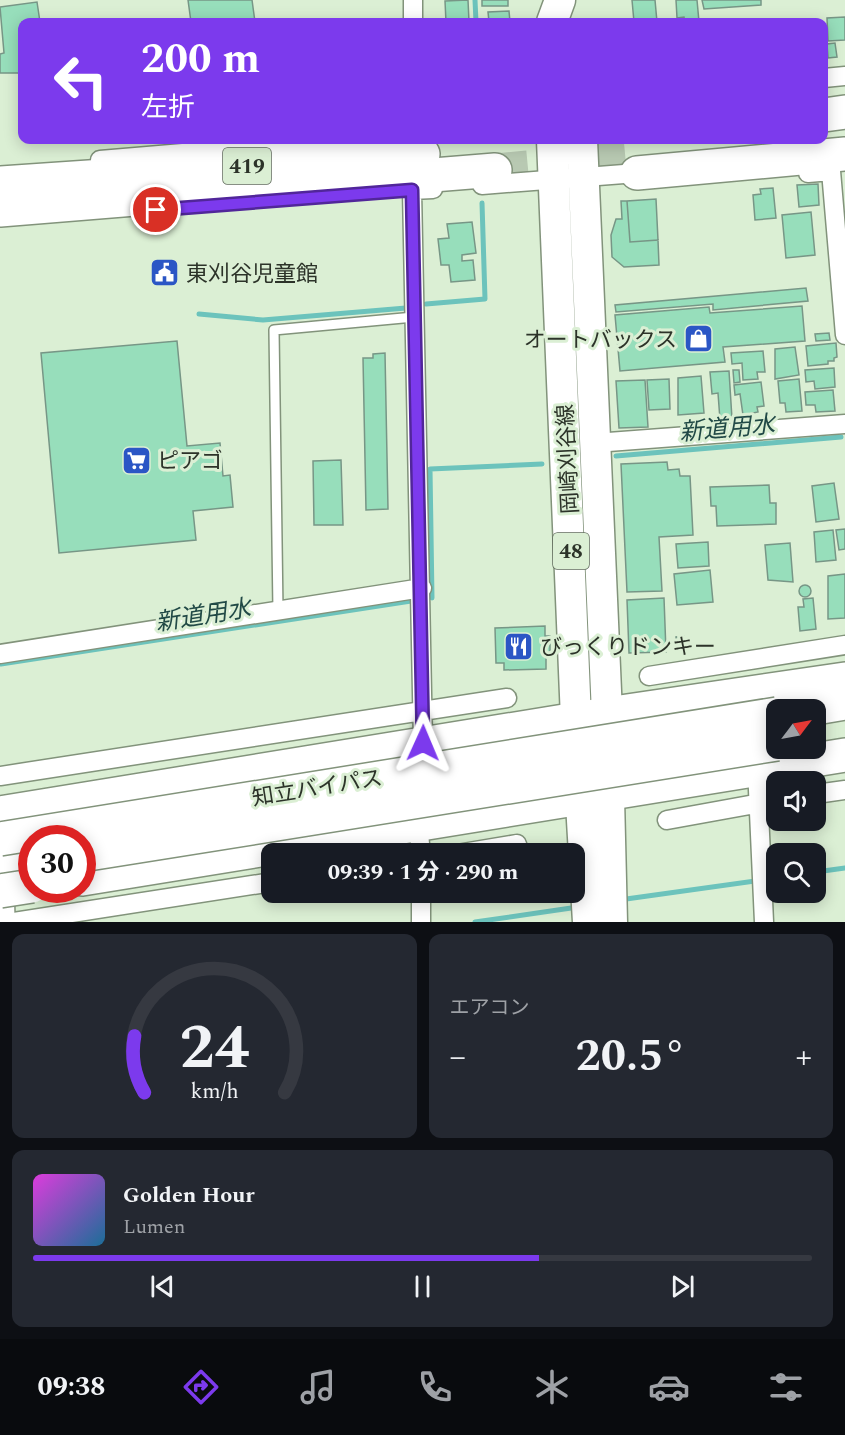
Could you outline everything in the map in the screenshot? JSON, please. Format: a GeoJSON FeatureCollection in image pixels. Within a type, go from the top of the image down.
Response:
{"type":"FeatureCollection","features":[{"type":"Feature","properties":{"kind":"highway"},"geometry":{"type":"LineString","coordinates":[[828,96],[845,94]]}},
{"type":"Feature","properties":{"kind":"highway"},"geometry":{"type":"LineString","coordinates":[[828,114],[845,112]]}},
{"type":"Feature","properties":{"kind":"highway"},"geometry":{"type":"LineString","coordinates":[[828,139],[845,137]]}},
{"type":"Feature","properties":{"kind":"highway"},"geometry":{"type":"LineString","coordinates":[[635,165],[790,144]]}},
{"type":"Feature","properties":{"kind":"highway","name":"419"},"geometry":{"type":"LineString","coordinates":[[0,183],[495,159],[0,210]]}},
{"type":"Feature","properties":{"kind":"highway"},"geometry":{"type":"LineString","coordinates":[[635,165],[840,165]]}},
{"type":"Feature","properties":{"kind":"highway"},"geometry":{"type":"LineString","coordinates":[[780,699],[845,679]]}},
{"type":"Feature","properties":{"kind":"highway"},"geometry":{"type":"LineString","coordinates":[[0,813],[591,716],[766,703]]}},
{"type":"Feature","properties":{"kind":"highway","name":"知立バイパス"},"geometry":{"type":"LineString","coordinates":[[0,839],[766,703]]}},
{"type":"Feature","properties":{"kind":"highway"},"geometry":{"type":"LineString","coordinates":[[826,706],[845,703]]}},
{"type":"Feature","properties":{"kind":"highway"},"geometry":{"type":"LineString","coordinates":[[826,736],[845,733]]}},
{"type":"Feature","properties":{"kind":"highway"},"geometry":{"type":"LineString","coordinates":[[826,755],[845,755]]}},
{"type":"Feature","properties":{"kind":"highway"},"geometry":{"type":"LineString","coordinates":[[96,877],[419,839],[594,794],[766,756]]}},
{"type":"Feature","properties":{"kind":"highway","name":"知立バイパス"},"geometry":{"type":"LineString","coordinates":[[96,853],[766,756]]}},
{"type":"Feature","properties":{"kind":"highway"},"geometry":{"type":"LineString","coordinates":[[0,870],[18,866]]}},
{"type":"Feature","properties":{"kind":"highway"},"geometry":{"type":"LineString","coordinates":[[0,891],[18,888]]}},
{"type":"Feature","properties":{"kind":"main road"},"geometry":{"type":"LineString","coordinates":[[553,18],[560,0]]}},
{"type":"Feature","properties":{"kind":"main road"},"geometry":{"type":"LineString","coordinates":[[567,0],[573,18]]}},
{"type":"Feature","properties":{"kind":"main road","name":"岡崎刈谷線"},"geometry":{"type":"LineString","coordinates":[[552,144],[591,716],[594,794],[588,922]]}},
{"type":"Feature","properties":{"kind":"main road","name":"岡崎刈谷線"},"geometry":{"type":"LineString","coordinates":[[582,144],[595,443],[591,716]]}},
{"type":"Feature","properties":{"kind":"main road","name":"岡崎刈谷線"},"geometry":{"type":"LineString","coordinates":[[594,794],[612,922]]}},
{"type":"Feature","properties":{"kind":"street"},"geometry":{"type":"LineString","coordinates":[[412,0],[413,18]]}},
{"type":"Feature","properties":{"kind":"street"},"geometry":{"type":"LineString","coordinates":[[828,78],[845,76]]}},
{"type":"Feature","properties":{"kind":"street"},"geometry":{"type":"LineString","coordinates":[[0,169],[291,144]]}},
{"type":"Feature","properties":{"kind":"street"},"geometry":{"type":"LineString","coordinates":[[0,221],[585,178],[635,165]]}},
{"type":"Feature","properties":{"kind":"street"},"geometry":{"type":"LineString","coordinates":[[840,165],[845,335]]}},
{"type":"Feature","properties":{"kind":"street"},"geometry":{"type":"LineString","coordinates":[[412,190],[422,588],[423,743]]}},
{"type":"Feature","properties":{"kind":"street"},"geometry":{"type":"LineString","coordinates":[[595,443],[845,424]]}},
{"type":"Feature","properties":{"kind":"street"},"geometry":{"type":"LineString","coordinates":[[0,654],[422,588]]}},
{"type":"Feature","properties":{"kind":"street"},"geometry":{"type":"LineString","coordinates":[[649,676],[845,645]]}},
{"type":"Feature","properties":{"kind":"street"},"geometry":{"type":"LineString","coordinates":[[750,660],[766,700]]}},
{"type":"Feature","properties":{"kind":"street"},"geometry":{"type":"LineString","coordinates":[[0,776],[507,698]]}},
{"type":"Feature","properties":{"kind":"street"},"geometry":{"type":"LineString","coordinates":[[826,793],[845,790]]}},
{"type":"Feature","properties":{"kind":"street"},"geometry":{"type":"LineString","coordinates":[[667,819],[766,802]]}},
{"type":"Feature","properties":{"kind":"street"},"geometry":{"type":"LineString","coordinates":[[764,922],[767,831]]}},
{"type":"Feature","properties":{"kind":"street"},"geometry":{"type":"LineString","coordinates":[[0,870],[1,922]]}},
{"type":"Feature","properties":{"kind":"street"},"geometry":{"type":"LineString","coordinates":[[14,922],[261,884]]}},
{"type":"Feature","properties":{"kind":"street"},"geometry":{"type":"LineString","coordinates":[[421,903],[421,922]]}},
{"type":"Feature","properties":{"kind":"lane"},"geometry":{"type":"LineString","coordinates":[[278,611],[274,330],[414,317]]}},
{"type":"Feature","properties":{"kind":"building"},"geometry":{"type":"Polygon","coordinates":[[[188,0],[252,0],[254,18],[190,18],[188,0]]]}},
{"type":"Feature","properties":{"kind":"building"},"geometry":{"type":"Polygon","coordinates":[[[468,0],[469,18],[446,18],[445,1],[468,0]]]}},
{"type":"Feature","properties":{"kind":"building"},"geometry":{"type":"Polygon","coordinates":[[[482,0],[508,0],[508,6],[482,6],[482,0]]]}},
{"type":"Feature","properties":{"kind":"building"},"geometry":{"type":"Polygon","coordinates":[[[632,0],[655,0],[657,18],[634,18],[632,0]]]}},
{"type":"Feature","properties":{"kind":"building"},"geometry":{"type":"Polygon","coordinates":[[[676,0],[697,0],[699,18],[677,18],[676,0]]]}},
{"type":"Feature","properties":{"kind":"building"},"geometry":{"type":"Polygon","coordinates":[[[702,0],[761,0],[761,5],[704,9],[702,0]]]}},
{"type":"Feature","properties":{"kind":"building"},"geometry":{"type":"Polygon","coordinates":[[[37,2],[39,18],[18,18],[18,73],[0,73],[0,54],[4,53],[0,7],[37,2]]]}},
{"type":"Feature","properties":{"kind":"building"},"geometry":{"type":"Polygon","coordinates":[[[509,11],[510,18],[489,18],[488,12],[509,11]]]}},
{"type":"Feature","properties":{"kind":"building"},"geometry":{"type":"Polygon","coordinates":[[[845,17],[845,40],[828,41],[827,18],[845,17]]]}},
{"type":"Feature","properties":{"kind":"building"},"geometry":{"type":"Polygon","coordinates":[[[835,43],[837,57],[828,58],[828,44],[835,43]]]}},
{"type":"Feature","properties":{"kind":"building"},"geometry":{"type":"Polygon","coordinates":[[[818,184],[819,205],[799,207],[797,185],[818,184]]]}},
{"type":"Feature","properties":{"kind":"building"},"geometry":{"type":"Polygon","coordinates":[[[773,188],[776,218],[755,220],[753,195],[761,194],[760,189],[773,188]]]}},
{"type":"Feature","properties":{"kind":"building"},"geometry":{"type":"Polygon","coordinates":[[[656,199],[658,240],[630,242],[627,201],[656,199]]]}},
{"type":"Feature","properties":{"kind":"building"},"geometry":{"type":"Polygon","coordinates":[[[621,201],[627,201],[630,242],[658,240],[659,265],[624,267],[612,257],[611,235],[616,219],[622,219],[621,201]]]}},
{"type":"Feature","properties":{"kind":"building"},"geometry":{"type":"Polygon","coordinates":[[[811,212],[815,255],[786,258],[782,215],[811,212]]]}},
{"type":"Feature","properties":{"kind":"building"},"geometry":{"type":"Polygon","coordinates":[[[472,222],[476,253],[462,255],[462,261],[473,260],[475,280],[451,282],[449,265],[441,265],[438,239],[449,238],[447,224],[472,222]]]}},
{"type":"Feature","properties":{"kind":"building"},"geometry":{"type":"Polygon","coordinates":[[[806,288],[808,301],[713,310],[713,304],[616,312],[615,305],[806,288]]]}},
{"type":"Feature","properties":{"kind":"building"},"geometry":{"type":"Polygon","coordinates":[[[802,306],[805,341],[723,347],[725,362],[620,371],[615,315],[709,307],[710,313],[802,306]]]}},
{"type":"Feature","properties":{"kind":"building"},"geometry":{"type":"Polygon","coordinates":[[[829,333],[830,340],[816,341],[815,334],[829,333]]]}},
{"type":"Feature","properties":{"kind":"building","name":"ピアゴ"},"geometry":{"type":"Polygon","coordinates":[[[177,341],[187,446],[220,443],[223,476],[230,475],[233,507],[193,511],[196,540],[59,553],[41,353],[177,341]]]}},
{"type":"Feature","properties":{"kind":"building"},"geometry":{"type":"Polygon","coordinates":[[[836,343],[837,357],[834,361],[828,361],[828,364],[808,366],[806,346],[836,343]]]}},
{"type":"Feature","properties":{"kind":"building"},"geometry":{"type":"Polygon","coordinates":[[[795,347],[799,375],[775,379],[775,349],[795,347]]]}},
{"type":"Feature","properties":{"kind":"building"},"geometry":{"type":"Polygon","coordinates":[[[763,351],[765,372],[757,372],[758,379],[743,380],[742,363],[732,364],[731,353],[763,351]]]}},
{"type":"Feature","properties":{"kind":"building"},"geometry":{"type":"Polygon","coordinates":[[[385,353],[388,509],[366,510],[363,358],[373,358],[373,354],[385,353]]]}},
{"type":"Feature","properties":{"kind":"building"},"geometry":{"type":"Polygon","coordinates":[[[834,368],[835,387],[815,389],[814,381],[806,382],[805,370],[834,368]]]}},
{"type":"Feature","properties":{"kind":"building"},"geometry":{"type":"Polygon","coordinates":[[[733,370],[739,370],[740,382],[734,383],[733,370]]]}},
{"type":"Feature","properties":{"kind":"building"},"geometry":{"type":"Polygon","coordinates":[[[729,371],[732,419],[720,420],[718,393],[712,394],[710,372],[729,371]]]}},
{"type":"Feature","properties":{"kind":"building"},"geometry":{"type":"Polygon","coordinates":[[[701,376],[704,413],[678,415],[678,378],[701,376]]]}},
{"type":"Feature","properties":{"kind":"building"},"geometry":{"type":"Polygon","coordinates":[[[669,379],[670,409],[649,410],[647,380],[669,379]]]}},
{"type":"Feature","properties":{"kind":"building"},"geometry":{"type":"Polygon","coordinates":[[[799,379],[802,411],[786,412],[785,403],[780,403],[778,381],[799,379]]]}},
{"type":"Feature","properties":{"kind":"building"},"geometry":{"type":"Polygon","coordinates":[[[645,380],[648,427],[619,428],[616,381],[645,380]]]}},
{"type":"Feature","properties":{"kind":"building"},"geometry":{"type":"Polygon","coordinates":[[[761,382],[764,406],[757,407],[758,412],[743,415],[740,394],[735,395],[734,385],[761,382]]]}},
{"type":"Feature","properties":{"kind":"building"},"geometry":{"type":"Polygon","coordinates":[[[833,390],[835,411],[816,412],[815,405],[806,405],[805,392],[833,390]]]}},
{"type":"Feature","properties":{"kind":"building"},"geometry":{"type":"Polygon","coordinates":[[[341,460],[343,525],[314,525],[313,461],[341,460]]]}},
{"type":"Feature","properties":{"kind":"building"},"geometry":{"type":"Polygon","coordinates":[[[667,462],[668,470],[679,469],[680,476],[690,476],[693,535],[659,537],[662,591],[627,592],[621,464],[667,462]]]}},
{"type":"Feature","properties":{"kind":"building"},"geometry":{"type":"Polygon","coordinates":[[[834,483],[839,519],[816,522],[812,486],[834,483]]]}},
{"type":"Feature","properties":{"kind":"building"},"geometry":{"type":"Polygon","coordinates":[[[769,485],[770,503],[776,503],[776,524],[717,526],[716,506],[711,506],[710,487],[769,485]]]}},
{"type":"Feature","properties":{"kind":"building"},"geometry":{"type":"Polygon","coordinates":[[[845,529],[845,549],[839,550],[836,530],[845,529]]]}},
{"type":"Feature","properties":{"kind":"building"},"geometry":{"type":"Polygon","coordinates":[[[833,530],[836,560],[816,562],[814,532],[833,530]]]}},
{"type":"Feature","properties":{"kind":"building"},"geometry":{"type":"Polygon","coordinates":[[[708,542],[709,566],[678,568],[676,544],[708,542]]]}},
{"type":"Feature","properties":{"kind":"building"},"geometry":{"type":"Polygon","coordinates":[[[790,543],[793,582],[768,580],[765,545],[790,543]]]}},
{"type":"Feature","properties":{"kind":"building"},"geometry":{"type":"Polygon","coordinates":[[[710,570],[713,602],[677,605],[674,574],[710,570]]]}},
{"type":"Feature","properties":{"kind":"building"},"geometry":{"type":"Polygon","coordinates":[[[845,574],[845,618],[828,619],[828,576],[845,574]]]}},
{"type":"Feature","properties":{"kind":"building"},"geometry":{"type":"Polygon","coordinates":[[[807,585],[811,591],[807,597],[803,597],[799,589],[807,585]]]}},
{"type":"Feature","properties":{"kind":"building"},"geometry":{"type":"Polygon","coordinates":[[[664,598],[666,652],[629,653],[627,600],[664,598]]]}},
{"type":"Feature","properties":{"kind":"building"},"geometry":{"type":"Polygon","coordinates":[[[813,598],[816,629],[800,631],[798,607],[804,607],[803,599],[813,598]]]}},
{"type":"Feature","properties":{"kind":"building"},"geometry":{"type":"Polygon","coordinates":[[[545,626],[545,636],[550,636],[550,652],[546,652],[546,669],[504,670],[504,663],[496,663],[495,628],[545,626]]]}},
{"type":"Feature","properties":{"kind":"building"},"geometry":{"type":"Polygon","coordinates":[[[684,636],[685,649],[677,650],[676,637],[684,636]]]}},
{"type":"Feature","properties":{"kind":"waterway"},"geometry":{"type":"LineString","coordinates":[[475,0],[476,18]]}},
{"type":"Feature","properties":{"kind":"waterway"},"geometry":{"type":"LineString","coordinates":[[426,304],[485,299],[482,203]]}},
{"type":"Feature","properties":{"kind":"waterway"},"geometry":{"type":"LineString","coordinates":[[199,314],[263,320],[406,308]]}},
{"type":"Feature","properties":{"kind":"waterway","name":"新道用水"},"geometry":{"type":"LineString","coordinates":[[616,456],[841,437]]}},
{"type":"Feature","properties":{"kind":"waterway","name":"新道用水"},"geometry":{"type":"LineString","coordinates":[[432,598],[430,469],[542,464]]}},
{"type":"Feature","properties":{"kind":"waterway","name":"新道用水"},"geometry":{"type":"LineString","coordinates":[[1,664],[411,601]]}},
{"type":"Feature","properties":{"kind":"waterway"},"geometry":{"type":"LineString","coordinates":[[826,871],[845,868]]}},
{"type":"Feature","properties":{"kind":"waterway"},"geometry":{"type":"LineString","coordinates":[[619,900],[766,880]]}},
{"type":"Feature","properties":{"kind":"waterway"},"geometry":{"type":"LineString","coordinates":[[475,922],[578,907]]}},
{"type":"Feature","properties":{"kind":"tunnel"},"geometry":{"type":"LineString","coordinates":[[495,170],[632,157]]}},
{"type":"Feature","properties":{"kind":"place","name":"東刈谷児童館"},"geometry":{"type":"Point","coordinates":[165,273]}},
{"type":"Feature","properties":{"kind":"place","name":"オートバックス"},"geometry":{"type":"Point","coordinates":[698,339]}},
{"type":"Feature","properties":{"kind":"place","name":"ピアゴ"},"geometry":{"type":"Point","coordinates":[136,460]}},
{"type":"Feature","properties":{"kind":"place","name":"びっくりドンキー"},"geometry":{"type":"Point","coordinates":[519,646]}},
{"type":"Feature","properties":{"kind":"route"},"geometry":{"type":"LineString","coordinates":[[156,210],[412,190],[422,588],[423,743]]}}]}
